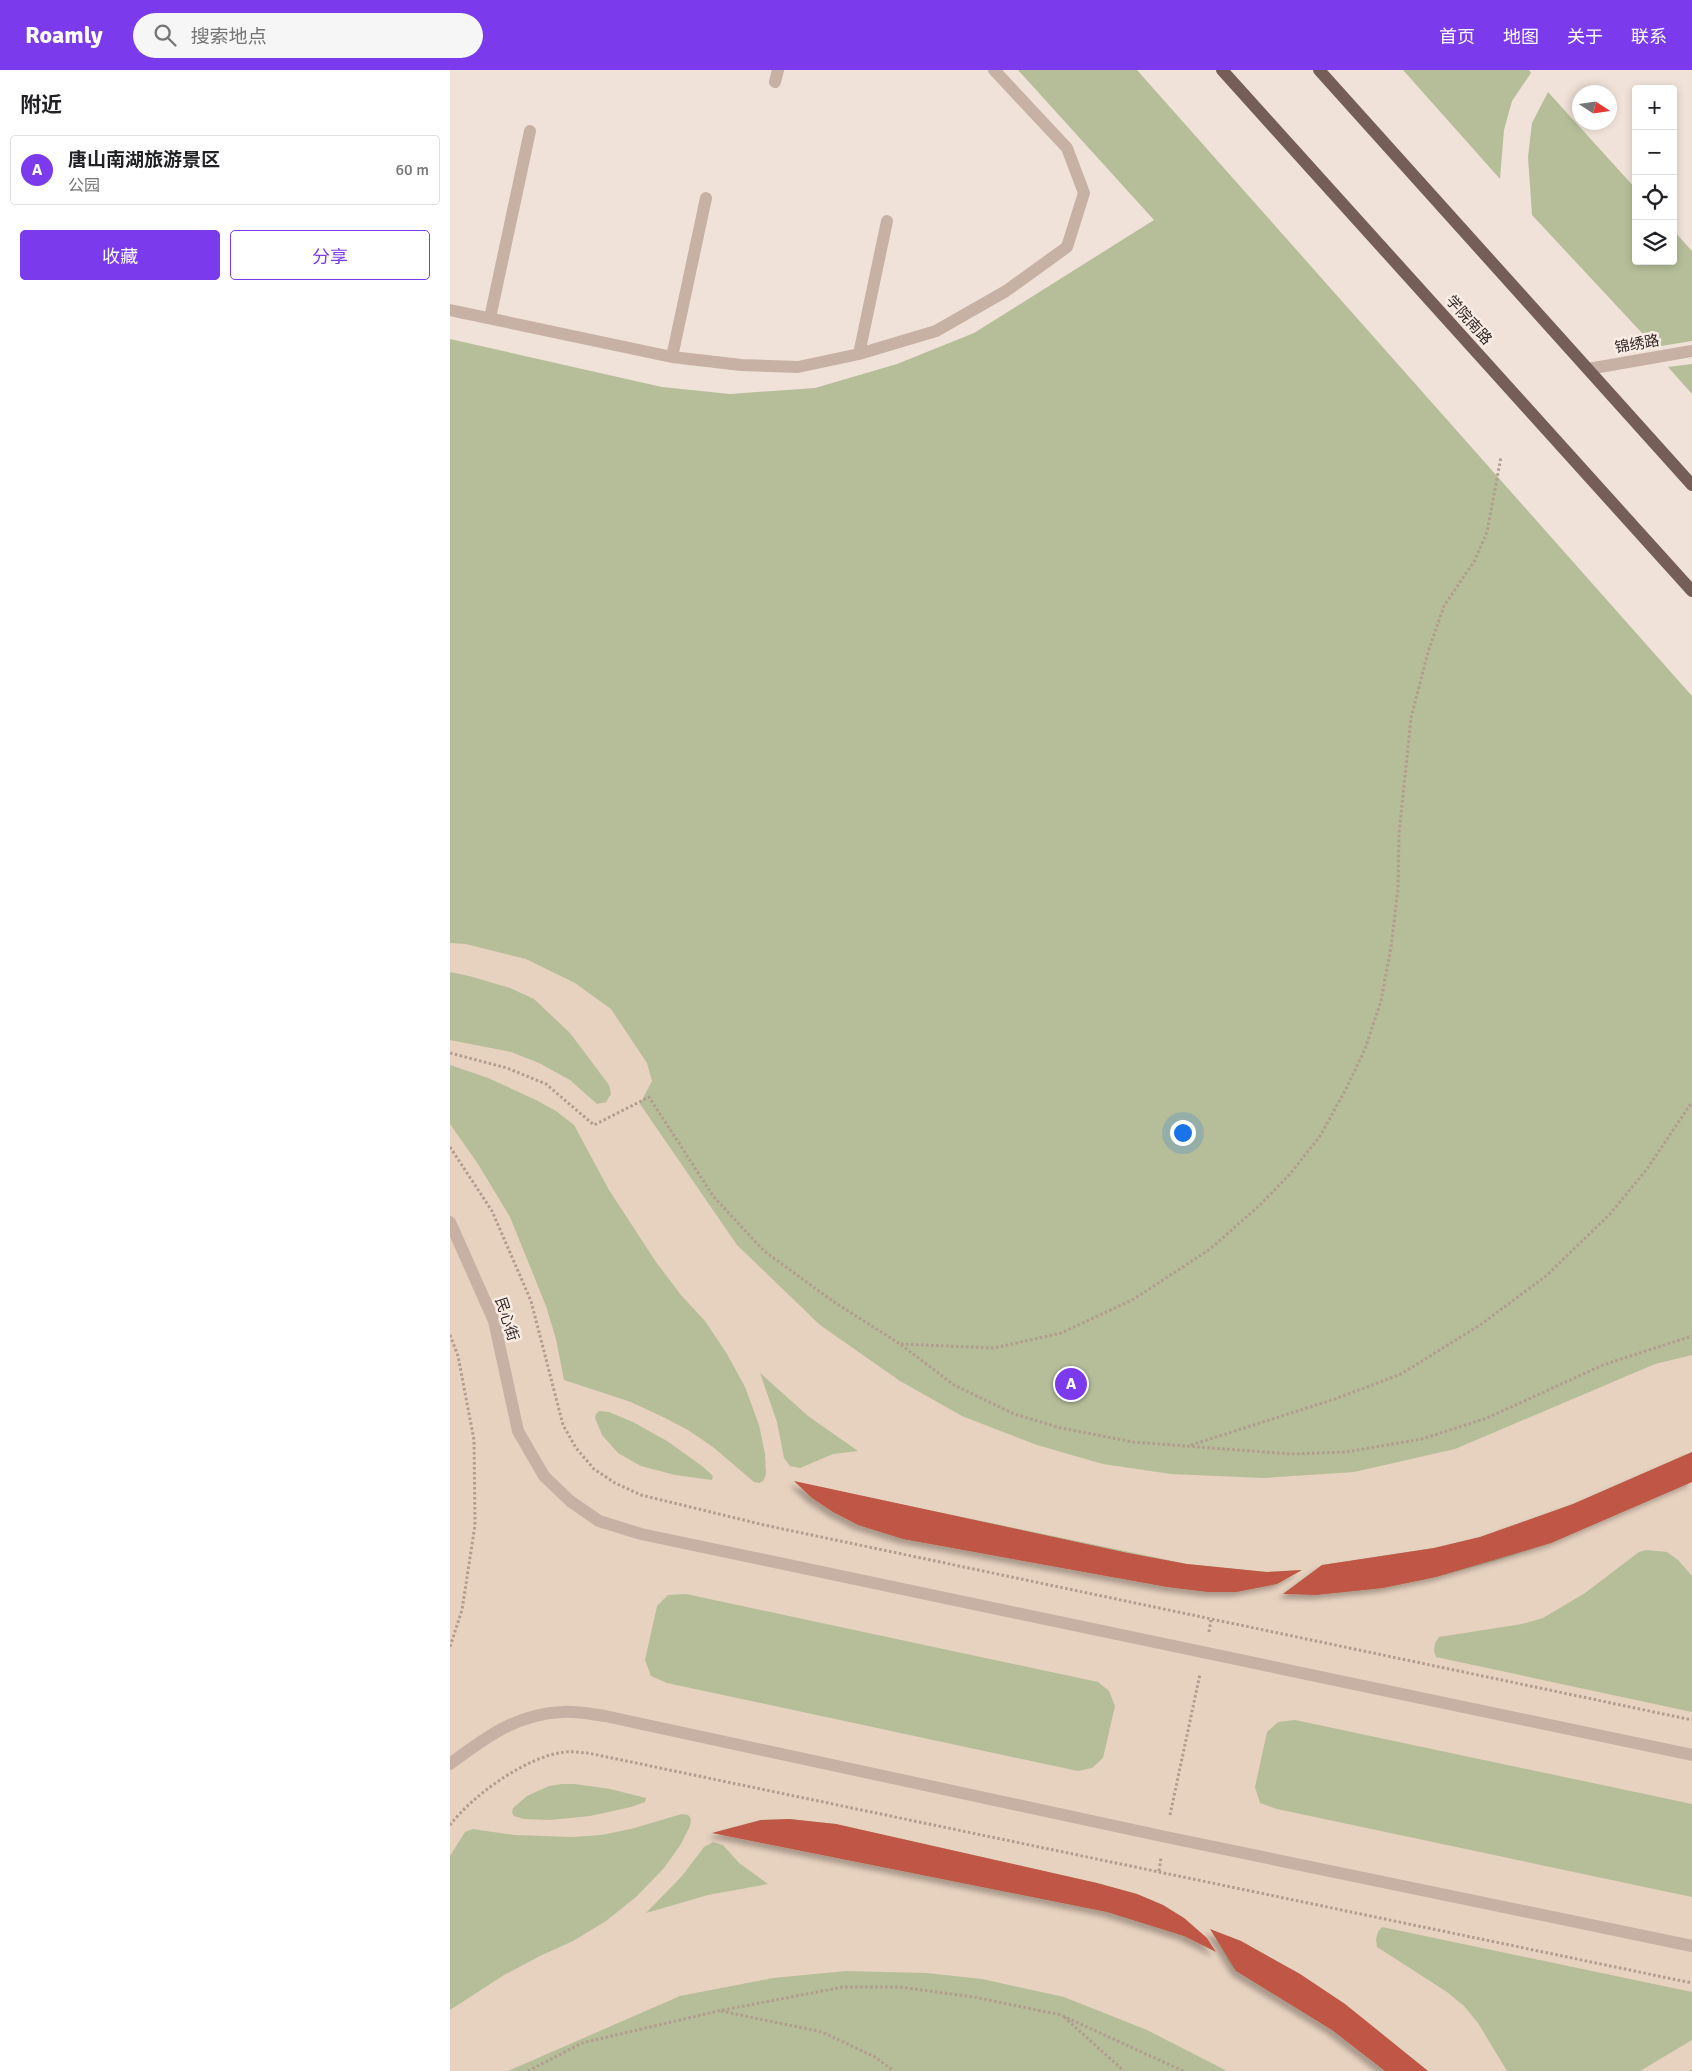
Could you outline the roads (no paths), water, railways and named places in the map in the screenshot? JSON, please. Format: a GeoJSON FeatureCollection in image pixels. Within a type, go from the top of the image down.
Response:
{"type":"FeatureCollection","features":[{"type":"Feature","properties":{"kind":"main road","name":"学院南路"},"geometry":{"type":"LineString","coordinates":[[1222,70],[1692,592]]}},
{"type":"Feature","properties":{"kind":"main road"},"geometry":{"type":"LineString","coordinates":[[1319,70],[1692,485]]}},
{"type":"Feature","properties":{"kind":"street"},"geometry":{"type":"LineString","coordinates":[[450,310],[672,357],[741,365],[798,367],[859,354],[936,331],[1006,291],[1067,247],[1084,193],[1067,148],[994,70]]}},
{"type":"Feature","properties":{"kind":"street"},"geometry":{"type":"LineString","coordinates":[[490,318],[530,131]]}},
{"type":"Feature","properties":{"kind":"street"},"geometry":{"type":"LineString","coordinates":[[672,357],[706,198]]}},
{"type":"Feature","properties":{"kind":"street"},"geometry":{"type":"LineString","coordinates":[[859,354],[887,221]]}},
{"type":"Feature","properties":{"kind":"street","name":"锦绣路"},"geometry":{"type":"LineString","coordinates":[[1588,369],[1692,351]]}},
{"type":"Feature","properties":{"kind":"street","name":"民心街"},"geometry":{"type":"LineString","coordinates":[[450,1222],[494,1321],[518,1431],[544,1476],[570,1500],[599,1521],[640,1534],[1692,1755]]}},
{"type":"Feature","properties":{"kind":"street"},"geometry":{"type":"LineString","coordinates":[[450,1764],[494,1732],[527,1718],[562,1712],[605,1716],[1166,1837],[1692,1946]]}},
{"type":"Feature","properties":{"kind":"place","name":"唐山南湖旅游景区"},"geometry":{"type":"Point","coordinates":[1071,1384]}}]}
